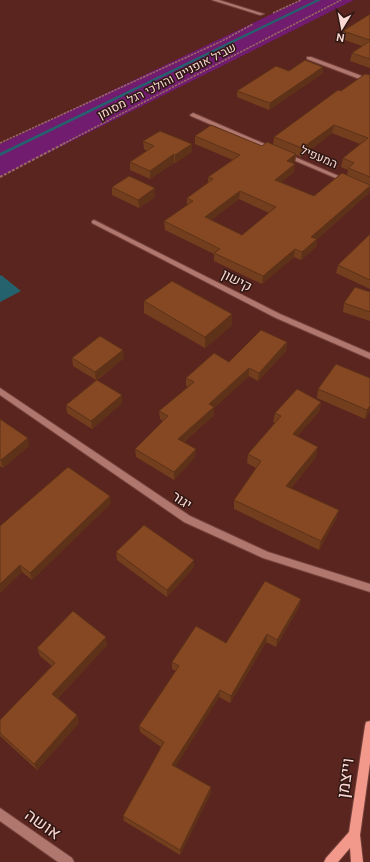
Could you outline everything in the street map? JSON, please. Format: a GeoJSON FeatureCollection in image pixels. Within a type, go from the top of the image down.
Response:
{"type":"FeatureCollection","features":[{"type":"Feature","properties":{"kind":"street"},"geometry":{"type":"LineString","coordinates":[[214,0],[262,14]]}},
{"type":"Feature","properties":{"kind":"street"},"geometry":{"type":"LineString","coordinates":[[309,58],[370,81]]}},
{"type":"Feature","properties":{"kind":"street","name":"המעפיל"},"geometry":{"type":"LineString","coordinates":[[193,116],[353,183]]}},
{"type":"Feature","properties":{"kind":"street","name":"קישון"},"geometry":{"type":"LineString","coordinates":[[94,222],[278,316],[370,356]]}},
{"type":"Feature","properties":{"kind":"street","name":"יגור"},"geometry":{"type":"LineString","coordinates":[[0,391],[186,519],[266,555],[370,588]]}},
{"type":"Feature","properties":{"kind":"street","name":"וייצמן"},"geometry":{"type":"LineString","coordinates":[[357,862],[354,835],[370,726]]}},
{"type":"Feature","properties":{"kind":"street","name":"אושה"},"geometry":{"type":"LineString","coordinates":[[0,814],[68,862]]}},
{"type":"Feature","properties":{"kind":"street"},"geometry":{"type":"LineString","coordinates":[[330,862],[354,835]]}},
{"type":"Feature","properties":{"kind":"path"},"geometry":{"type":"LineString","coordinates":[[0,143],[222,41],[259,20],[262,14],[274,12],[301,0]]}},
{"type":"Feature","properties":{"kind":"path","name":"שביל אופניים והולכי רגל מסומן"},"geometry":{"type":"LineString","coordinates":[[0,177],[341,0]]}},
{"type":"Feature","properties":{"kind":"shaded area"},"geometry":{"type":"Polygon","coordinates":[[[301,0],[354,0],[0,177],[0,144],[301,0]]]}},
{"type":"Feature","properties":{"kind":"water"},"geometry":{"type":"Polygon","coordinates":[[[1,275],[21,291],[0,302],[0,276],[1,275]]]}},
{"type":"Feature","properties":{"kind":"building"},"geometry":{"type":"Polygon","coordinates":[[[370,14],[370,40],[343,31],[370,14]]]}},
{"type":"Feature","properties":{"kind":"building"},"geometry":{"type":"Polygon","coordinates":[[[370,41],[370,59],[352,53],[370,41]]]}},
{"type":"Feature","properties":{"kind":"building"},"geometry":{"type":"Polygon","coordinates":[[[305,60],[323,67],[270,103],[237,91],[276,66],[289,71],[305,60]]]}},
{"type":"Feature","properties":{"kind":"building"},"geometry":{"type":"Polygon","coordinates":[[[365,74],[370,75],[370,177],[348,168],[354,163],[343,158],[368,138],[334,125],[302,148],[274,137],[338,90],[341,91],[365,74]]]}},
{"type":"Feature","properties":{"kind":"building"},"geometry":{"type":"Polygon","coordinates":[[[211,125],[262,146],[267,142],[296,154],[287,161],[295,164],[275,180],[314,196],[342,173],[370,186],[311,237],[317,239],[302,252],[295,249],[263,276],[214,253],[220,249],[164,221],[193,201],[187,198],[213,179],[208,177],[240,155],[195,136],[211,125]],[[240,191],[205,217],[242,235],[276,207],[240,191]]]}},
{"type":"Feature","properties":{"kind":"building"},"geometry":{"type":"Polygon","coordinates":[[[160,131],[192,144],[175,155],[174,154],[150,171],[130,162],[154,146],[143,141],[160,131]]]}},
{"type":"Feature","properties":{"kind":"building"},"geometry":{"type":"Polygon","coordinates":[[[129,176],[155,188],[138,200],[112,187],[129,176]]]}},
{"type":"Feature","properties":{"kind":"building"},"geometry":{"type":"Polygon","coordinates":[[[370,234],[370,280],[338,265],[370,234]]]}},
{"type":"Feature","properties":{"kind":"building"},"geometry":{"type":"Polygon","coordinates":[[[172,281],[232,314],[205,337],[144,301],[172,281]]]}},
{"type":"Feature","properties":{"kind":"building"},"geometry":{"type":"Polygon","coordinates":[[[355,287],[370,292],[370,312],[344,303],[355,287]]]}},
{"type":"Feature","properties":{"kind":"building"},"geometry":{"type":"Polygon","coordinates":[[[261,330],[287,342],[259,373],[249,368],[209,404],[214,407],[178,439],[196,449],[174,472],[135,449],[168,416],[159,411],[194,382],[186,378],[214,353],[229,362],[261,330]]]}},
{"type":"Feature","properties":{"kind":"building"},"geometry":{"type":"Polygon","coordinates":[[[100,336],[123,350],[95,372],[72,358],[100,336]]]}},
{"type":"Feature","properties":{"kind":"building"},"geometry":{"type":"Polygon","coordinates":[[[336,364],[370,378],[370,406],[367,410],[318,389],[336,364]]]}},
{"type":"Feature","properties":{"kind":"building"},"geometry":{"type":"Polygon","coordinates":[[[97,380],[122,395],[91,421],[66,405],[97,380]]]}},
{"type":"Feature","properties":{"kind":"building"},"geometry":{"type":"Polygon","coordinates":[[[297,389],[321,402],[293,434],[318,447],[286,486],[339,510],[321,541],[234,500],[261,461],[248,454],[281,416],[275,413],[297,389]]]}},
{"type":"Feature","properties":{"kind":"building"},"geometry":{"type":"Polygon","coordinates":[[[0,419],[28,438],[1,460],[0,460],[0,419]]]}},
{"type":"Feature","properties":{"kind":"building"},"geometry":{"type":"Polygon","coordinates":[[[68,467],[110,496],[30,573],[20,565],[0,584],[0,526],[68,467]]]}},
{"type":"Feature","properties":{"kind":"building"},"geometry":{"type":"Polygon","coordinates":[[[144,525],[194,560],[167,590],[116,552],[144,525]]]}},
{"type":"Feature","properties":{"kind":"building"},"geometry":{"type":"Polygon","coordinates":[[[265,581],[301,599],[277,640],[267,634],[231,696],[220,690],[172,765],[211,787],[180,850],[123,816],[164,742],[139,726],[179,666],[172,662],[196,626],[226,643],[265,581]]]}},
{"type":"Feature","properties":{"kind":"building"},"geometry":{"type":"Polygon","coordinates":[[[73,611],[106,637],[52,694],[77,715],[34,764],[0,733],[0,720],[55,663],[37,648],[73,611]]]}},
{"type":"Feature","properties":{"kind":"waterway"},"geometry":{"type":"LineString","coordinates":[[0,155],[319,0]]}}]}
